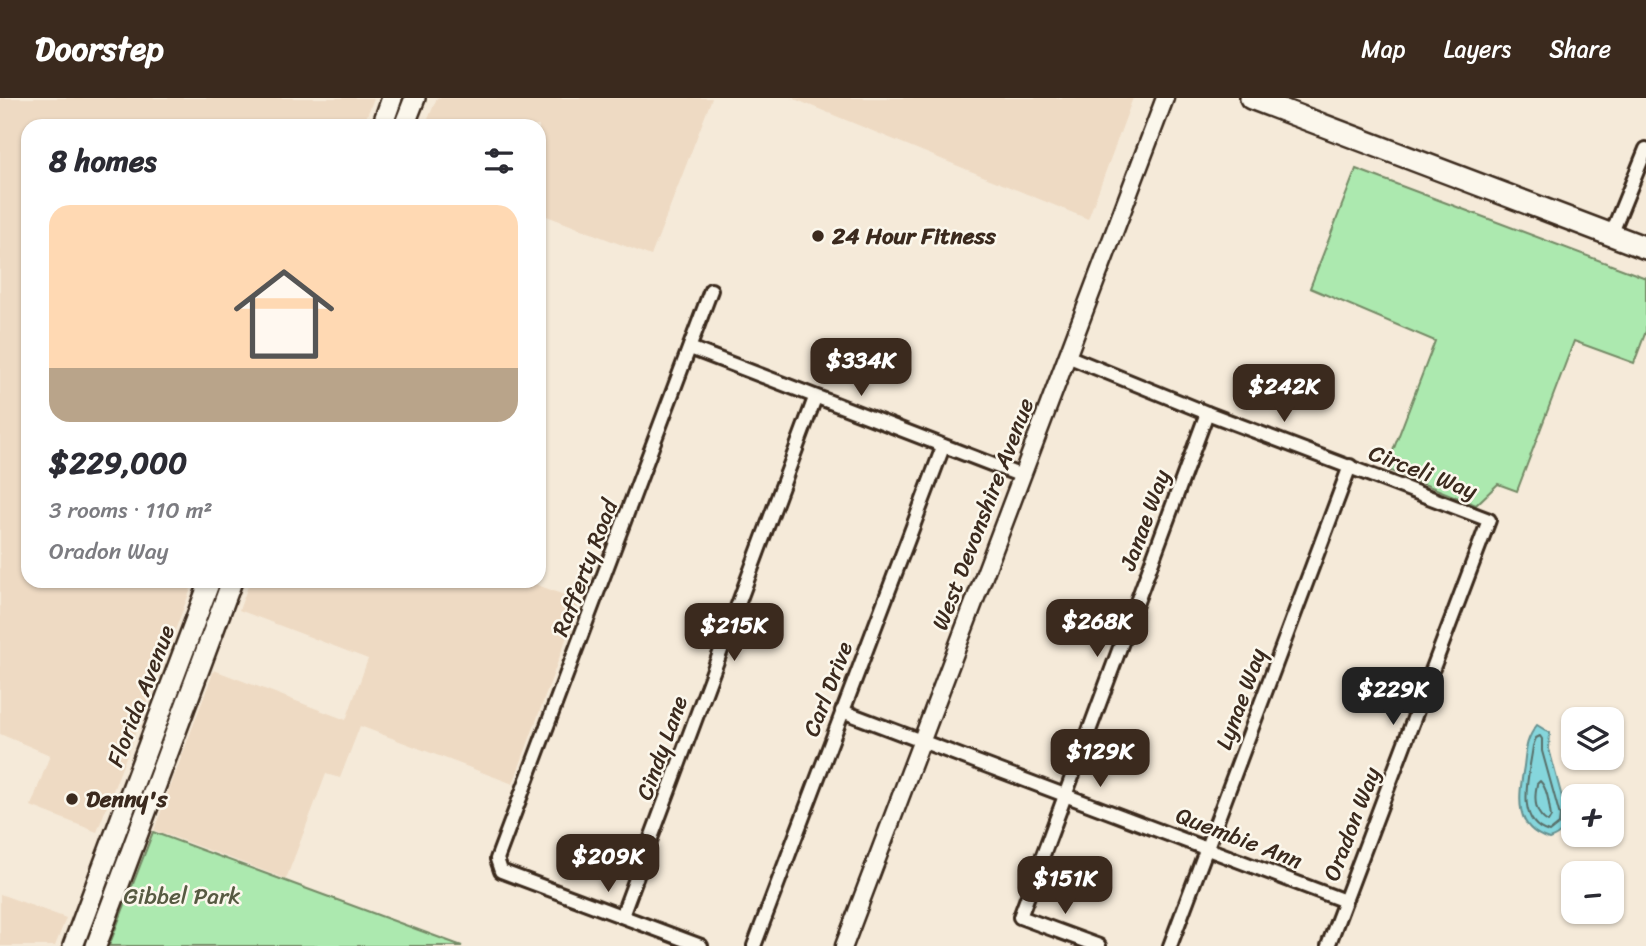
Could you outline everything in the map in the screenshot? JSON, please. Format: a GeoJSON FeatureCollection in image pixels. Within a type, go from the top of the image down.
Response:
{"type":"FeatureCollection","features":[{"type":"Feature","properties":{"kind":"highway"},"geometry":{"type":"LineString","coordinates":[[1251,98],[1646,248]]}},
{"type":"Feature","properties":{"kind":"main road"},"geometry":{"type":"LineString","coordinates":[[384,119],[392,98]]}},
{"type":"Feature","properties":{"kind":"main road"},"geometry":{"type":"LineString","coordinates":[[407,119],[415,98]]}},
{"type":"Feature","properties":{"kind":"main road","name":"Florida Avenue"},"geometry":{"type":"LineString","coordinates":[[73,946],[208,588]]}},
{"type":"Feature","properties":{"kind":"main road","name":"Florida Avenue"},"geometry":{"type":"LineString","coordinates":[[96,946],[229,588]]}},
{"type":"Feature","properties":{"kind":"main road"},"geometry":{"type":"LineString","coordinates":[[187,703],[178,695],[201,629],[201,607]]}},
{"type":"Feature","properties":{"kind":"main road"},"geometry":{"type":"LineString","coordinates":[[147,809],[142,799],[142,784],[157,747],[153,734]]}},
{"type":"Feature","properties":{"kind":"street","name":"West Devonshire Avenue"},"geometry":{"type":"LineString","coordinates":[[845,946],[1165,98]]}},
{"type":"Feature","properties":{"kind":"street"},"geometry":{"type":"LineString","coordinates":[[1611,235],[1646,149]]}},
{"type":"Feature","properties":{"kind":"street","name":"Rafferty Road"},"geometry":{"type":"LineString","coordinates":[[622,916],[500,871],[497,859],[711,290]]}},
{"type":"Feature","properties":{"kind":"street"},"geometry":{"type":"LineString","coordinates":[[690,348],[1022,476]]}},
{"type":"Feature","properties":{"kind":"street","name":"Circeli Way"},"geometry":{"type":"LineString","coordinates":[[1067,356],[1207,413],[1489,520]]}},
{"type":"Feature","properties":{"kind":"street","name":"Cindy Lane"},"geometry":{"type":"LineString","coordinates":[[622,916],[815,398]]}},
{"type":"Feature","properties":{"kind":"street","name":"Janae Way"},"geometry":{"type":"LineString","coordinates":[[1099,946],[1020,917],[1207,413]]}},
{"type":"Feature","properties":{"kind":"street","name":"Carl Drive"},"geometry":{"type":"LineString","coordinates":[[754,946],[943,447]]}},
{"type":"Feature","properties":{"kind":"street","name":"Lynae Way"},"geometry":{"type":"LineString","coordinates":[[1170,946],[1350,466]]}},
{"type":"Feature","properties":{"kind":"street","name":"Oradon Way"},"geometry":{"type":"LineString","coordinates":[[1328,946],[1489,520]]}},
{"type":"Feature","properties":{"kind":"street","name":"Quembie Ann"},"geometry":{"type":"LineString","coordinates":[[842,711],[1345,901]]}},
{"type":"Feature","properties":{"kind":"street"},"geometry":{"type":"LineString","coordinates":[[622,916],[701,946]]}},
{"type":"Feature","properties":{"kind":"shaded area"},"geometry":{"type":"Polygon","coordinates":[[[0,98],[374,98],[366,119],[21,119],[21,588],[191,588],[97,832],[31,806],[50,755],[0,734],[0,98]]]}},
{"type":"Feature","properties":{"kind":"shaded area"},"geometry":{"type":"Polygon","coordinates":[[[437,98],[712,98],[651,256],[546,216],[546,119],[428,119],[437,98]]]}},
{"type":"Feature","properties":{"kind":"shaded area"},"geometry":{"type":"Polygon","coordinates":[[[792,98],[1133,98],[1088,219],[792,98]]]}},
{"type":"Feature","properties":{"kind":"shaded area"},"geometry":{"type":"Polygon","coordinates":[[[247,588],[546,588],[580,601],[513,784],[360,726],[340,778],[326,774],[286,879],[154,830],[214,670],[346,720],[368,659],[239,610],[247,588]]]}},
{"type":"Feature","properties":{"kind":"shaded area"},"geometry":{"type":"Polygon","coordinates":[[[0,894],[66,918],[55,946],[0,946],[0,894]]]}},
{"type":"Feature","properties":{"kind":"green space"},"geometry":{"type":"Polygon","coordinates":[[[1356,169],[1646,278],[1646,331],[1634,363],[1574,341],[1517,491],[1498,484],[1476,505],[1386,469],[1435,341],[1310,288],[1356,169]]]}},
{"type":"Feature","properties":{"kind":"green space","name":"Gibbel Park"},"geometry":{"type":"Polygon","coordinates":[[[153,832],[462,946],[109,946],[153,832]]]}},
{"type":"Feature","properties":{"kind":"water"},"geometry":{"type":"Polygon","coordinates":[[[1537,725],[1550,733],[1549,749],[1561,794],[1561,832],[1549,839],[1529,827],[1521,810],[1526,749],[1537,725]]]}},
{"type":"Feature","properties":{"kind":"place","name":"24 Hour Fitness"},"geometry":{"type":"Point","coordinates":[818,236]}},
{"type":"Feature","properties":{"kind":"place","name":"Denny's"},"geometry":{"type":"Point","coordinates":[72,799]}}]}
